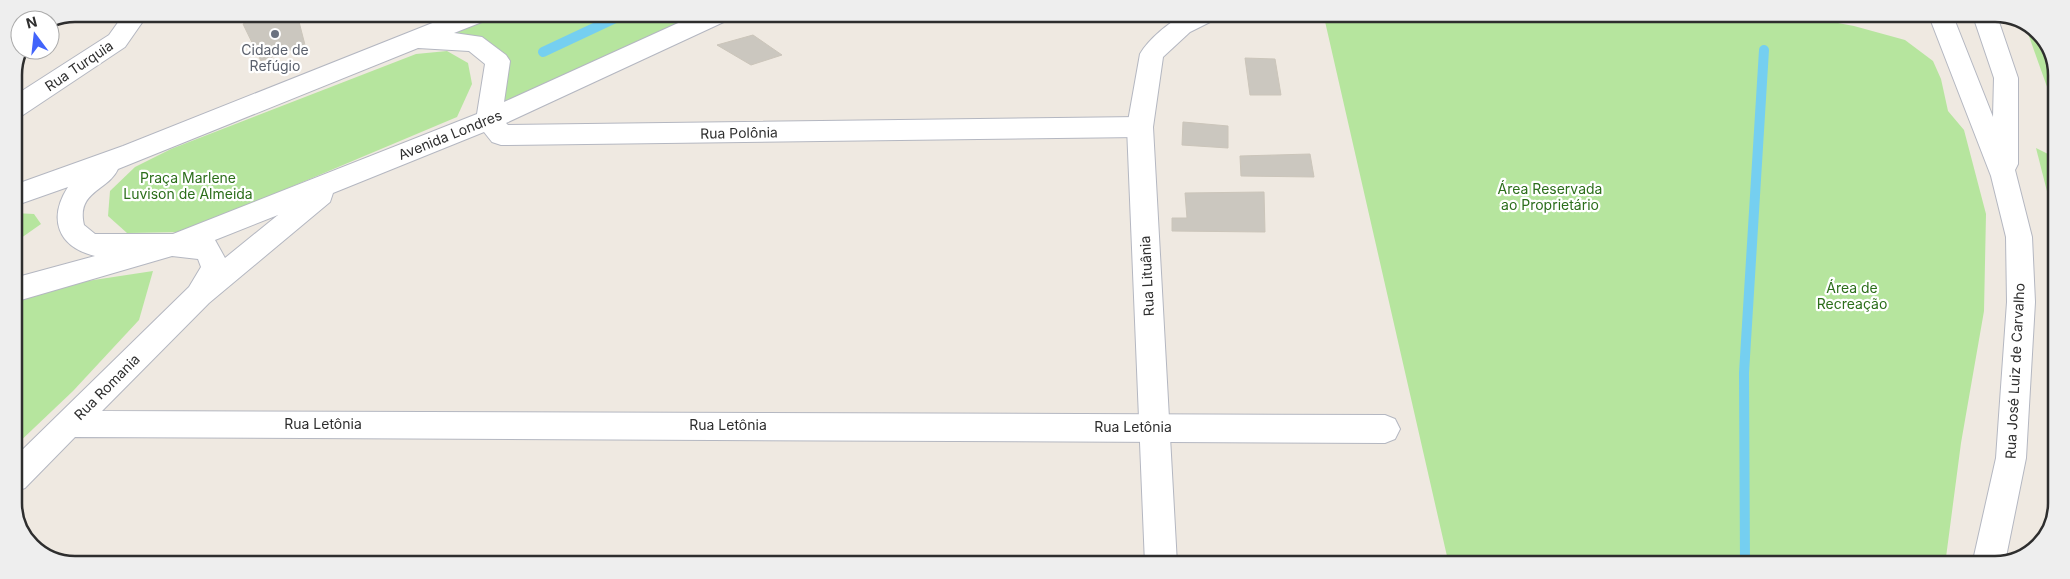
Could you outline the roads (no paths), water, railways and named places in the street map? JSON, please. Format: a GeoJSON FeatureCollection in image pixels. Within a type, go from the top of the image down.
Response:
{"type":"FeatureCollection","features":[{"type":"Feature","properties":{"kind":"street","name":"Rua Turquia"},"geometry":{"type":"LineString","coordinates":[[22,103],[117,42],[131,22]]}},
{"type":"Feature","properties":{"kind":"street","name":"Avenida Londres"},"geometry":{"type":"LineString","coordinates":[[22,193],[132,153],[420,40],[461,22]]}},
{"type":"Feature","properties":{"kind":"street","name":"Avenida Londres"},"geometry":{"type":"LineString","coordinates":[[22,288],[176,244],[489,120],[703,22]]}},
{"type":"Feature","properties":{"kind":"street","name":"Rua Lituânia"},"geometry":{"type":"LineString","coordinates":[[1161,556],[1140,127],[1152,54],[1182,26],[1190,22]]}},
{"type":"Feature","properties":{"kind":"street","name":"Rua José Luiz de Carvalho"},"geometry":{"type":"LineString","coordinates":[[1943,22],[2004,176],[2019,237],[2021,302],[2011,458],[1990,556]]}},
{"type":"Feature","properties":{"kind":"street","name":"Rua José Luiz de Carvalho"},"geometry":{"type":"LineString","coordinates":[[1987,22],[2006,78],[2004,176]]}},
{"type":"Feature","properties":{"kind":"street"},"geometry":{"type":"LineString","coordinates":[[420,40],[474,43],[498,61],[489,120]]}},
{"type":"Feature","properties":{"kind":"street","name":"Rua Polônia"},"geometry":{"type":"LineString","coordinates":[[489,120],[500,135],[525,136],[1140,127]]}},
{"type":"Feature","properties":{"kind":"street","name":"Avenida Londres"},"geometry":{"type":"LineString","coordinates":[[132,153],[89,179],[77,194],[71,208],[69,222],[77,236],[91,244],[176,244]]}},
{"type":"Feature","properties":{"kind":"street","name":"Rua Romania"},"geometry":{"type":"LineString","coordinates":[[23,470],[71,424],[199,295],[342,178]]}},
{"type":"Feature","properties":{"kind":"street","name":"Rua Romania"},"geometry":{"type":"LineString","coordinates":[[176,244],[208,250],[215,268],[199,295]]}},
{"type":"Feature","properties":{"kind":"street","name":"Rua Letônia"},"geometry":{"type":"LineString","coordinates":[[71,424],[1155,426],[1385,429]]}},
{"type":"Feature","properties":{"kind":"waterway"},"geometry":{"type":"LineString","coordinates":[[543,52],[607,22]]}},
{"type":"Feature","properties":{"kind":"waterway"},"geometry":{"type":"LineString","coordinates":[[1745,556],[1744,373],[1764,50]]}},
{"type":"Feature","properties":{"kind":"place","name":"Cidade de Refúgio"},"geometry":{"type":"Point","coordinates":[275,34]}},
{"type":"Feature","properties":{"kind":"park label","name":"Praça Marlene Luvison de Almeida"},"geometry":{"type":"Point","coordinates":[188,186]}},
{"type":"Feature","properties":{"kind":"park label","name":"Área Reservada ao Proprietário"},"geometry":{"type":"Point","coordinates":[1550,197]}},
{"type":"Feature","properties":{"kind":"park label","name":"Área de Recreação"},"geometry":{"type":"Point","coordinates":[1852,296]}}]}
